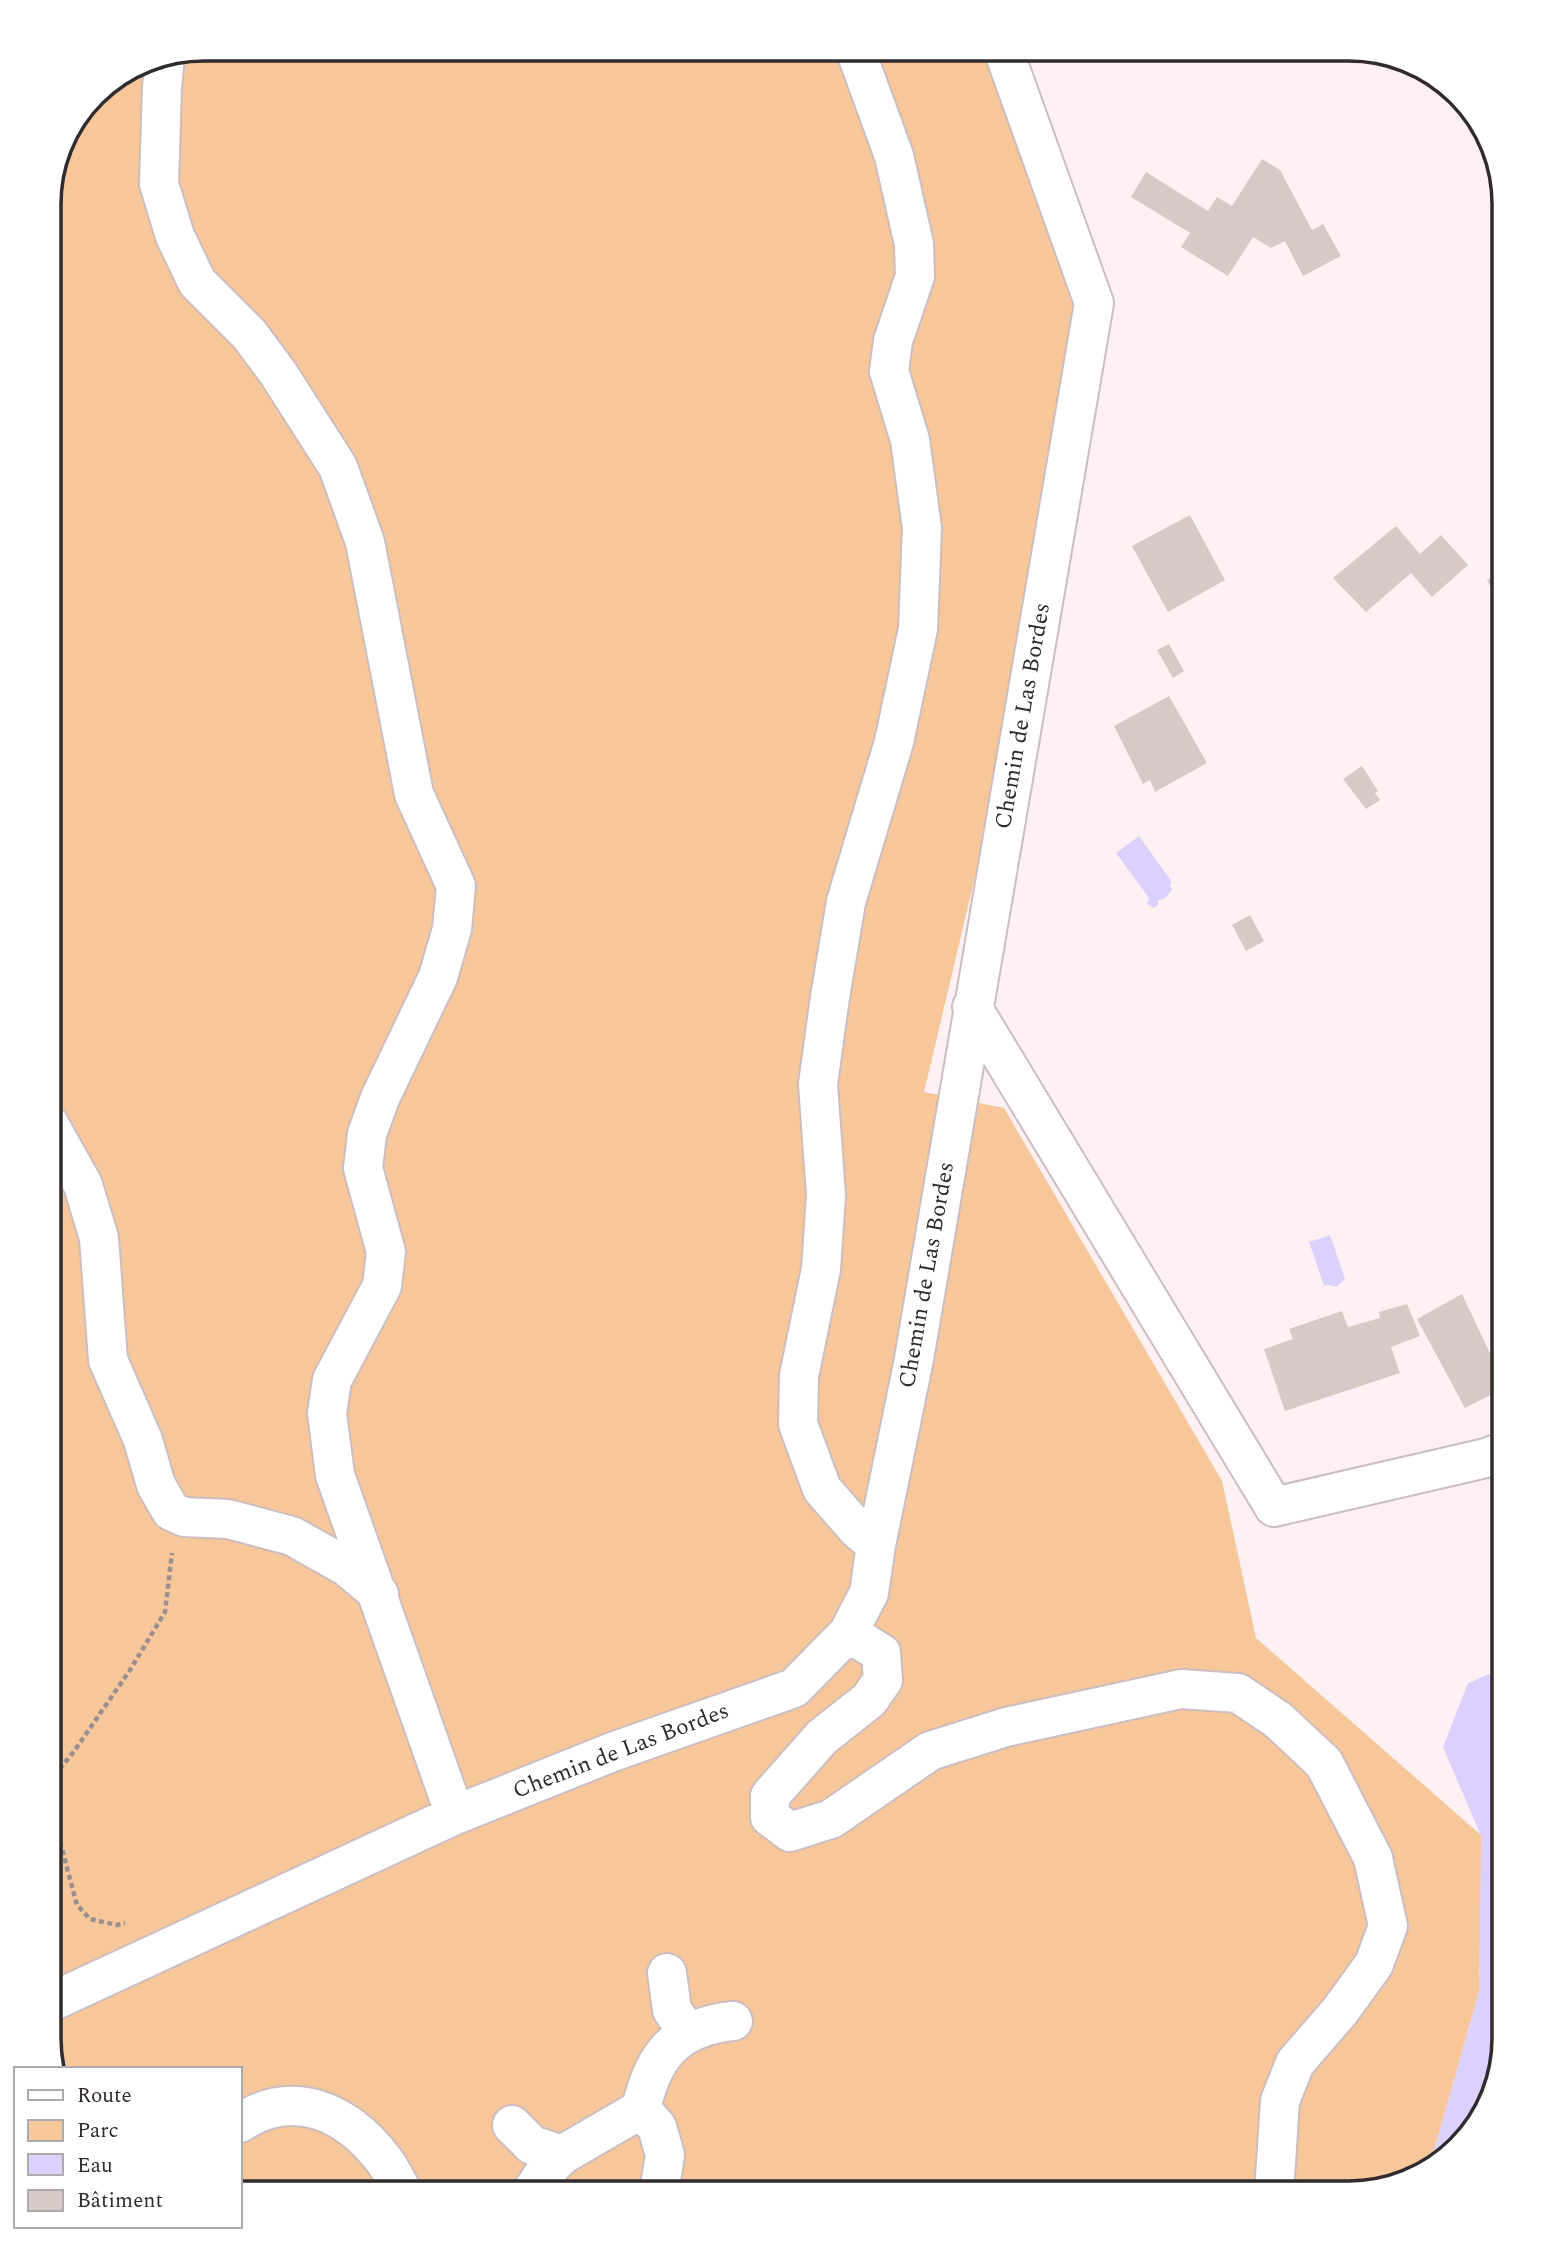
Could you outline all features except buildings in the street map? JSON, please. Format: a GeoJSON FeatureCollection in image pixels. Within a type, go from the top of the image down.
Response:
{"type":"FeatureCollection","features":[{"type":"Feature","properties":{"kind":"street"},"geometry":{"type":"LineString","coordinates":[[860,62],[894,156],[914,244],[915,276],[893,341],[889,371],[910,440],[922,528],[918,629],[894,742],[846,902],[825,1034],[818,1084],[826,1195],[821,1269],[799,1376],[798,1424],[822,1489],[858,1530],[876,1545]]}},
{"type":"Feature","properties":{"kind":"street","name":"Chemin de Las Bordes"},"geometry":{"type":"LineString","coordinates":[[61,1997],[455,1815],[615,1751],[794,1688],[848,1633],[869,1593],[876,1545],[914,1359],[1094,303],[1008,62]]}},
{"type":"Feature","properties":{"kind":"street"},"geometry":{"type":"LineString","coordinates":[[164,67],[159,184],[175,236],[197,282],[249,334],[264,353],[338,467],[365,542],[414,794],[456,886],[452,929],[438,977],[380,1098],[367,1134],[363,1168],[386,1252],[382,1286],[332,1380],[327,1413],[335,1475],[455,1815]]}},
{"type":"Feature","properties":{"kind":"street"},"geometry":{"type":"LineString","coordinates":[[972,1007],[1274,1507],[1492,1456]]}},
{"type":"Feature","properties":{"kind":"street"},"geometry":{"type":"LineString","coordinates":[[61,1146],[83,1185],[99,1238],[108,1360],[143,1440],[156,1485],[171,1511],[184,1517],[228,1519],[292,1536],[347,1567],[379,1594]]}},
{"type":"Feature","properties":{"kind":"street"},"geometry":{"type":"LineString","coordinates":[[848,1633],[881,1653],[883,1680],[869,1700],[822,1737],[770,1796],[770,1817],[790,1832],[831,1819],[930,1751],[1006,1727],[1181,1689],[1238,1693],[1278,1720],[1324,1763],[1373,1858],[1388,1926],[1374,1964],[1340,2011],[1295,2063],[1280,2101],[1275,2181]]}},
{"type":"Feature","properties":{"kind":"street"},"geometry":{"type":"LineString","coordinates":[[667,1973],[672,2010],[688,2033]]}},
{"type":"Feature","properties":{"kind":"street"},"geometry":{"type":"LineString","coordinates":[[539,2180],[562,2155],[641,2109],[647,2084],[663,2053],[688,2033],[712,2023],[733,2021]]}},
{"type":"Feature","properties":{"kind":"street"},"geometry":{"type":"LineString","coordinates":[[242,2122],[251,2115],[284,2105],[307,2105],[331,2115],[363,2137],[384,2161],[395,2180]]}},
{"type":"Feature","properties":{"kind":"street"},"geometry":{"type":"LineString","coordinates":[[641,2109],[657,2127],[665,2154],[661,2180]]}},
{"type":"Feature","properties":{"kind":"street"},"geometry":{"type":"LineString","coordinates":[[512,2125],[532,2145],[562,2155]]}},
{"type":"Feature","properties":{"kind":"path"},"geometry":{"type":"LineString","coordinates":[[61,1767],[130,1670],[165,1612],[172,1561],[171,1511]]}},
{"type":"Feature","properties":{"kind":"path"},"geometry":{"type":"LineString","coordinates":[[61,1846],[77,1905],[90,1919],[117,1925],[128,1921]]}},
{"type":"Feature","properties":{"kind":"green space"},"geometry":{"type":"Polygon","coordinates":[[[204,61],[1008,62],[1094,303],[1051,556],[924,1092],[1004,1108],[1222,1481],[1256,1638],[1482,1836],[1479,1992],[1432,2154],[1403,2170],[1367,2180],[1349,2181],[242,2180],[242,2067],[64,2067],[61,2038],[62,195],[66,167],[85,125],[110,97],[125,85],[167,66],[204,61]]]}},
{"type":"Feature","properties":{"kind":"water"},"geometry":{"type":"Polygon","coordinates":[[[1139,836],[1172,882],[1172,890],[1164,899],[1158,900],[1158,905],[1154,908],[1147,904],[1149,898],[1116,853],[1139,836]]]}},
{"type":"Feature","properties":{"kind":"water"},"geometry":{"type":"Polygon","coordinates":[[[1330,1235],[1345,1279],[1336,1287],[1324,1286],[1309,1242],[1330,1235]]]}},
{"type":"Feature","properties":{"kind":"water"},"geometry":{"type":"Polygon","coordinates":[[[1492,1673],[1491,2056],[1487,2075],[1473,2109],[1450,2139],[1432,2154],[1479,1992],[1481,1836],[1443,1747],[1468,1683],[1492,1673]]]}}]}
